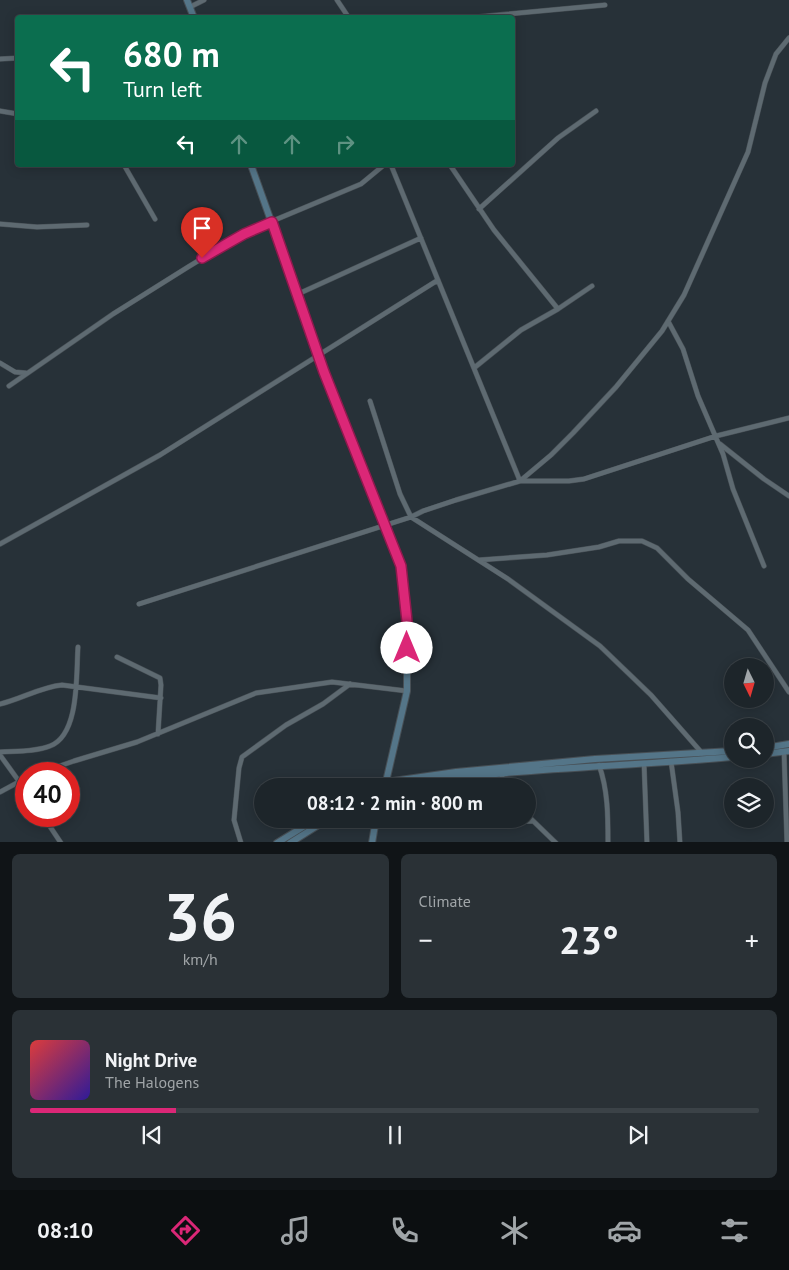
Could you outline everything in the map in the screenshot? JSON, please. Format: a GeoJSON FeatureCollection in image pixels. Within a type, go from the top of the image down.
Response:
{"type":"FeatureCollection","features":[{"type":"Feature","properties":{"kind":"main road"},"geometry":{"type":"LineString","coordinates":[[187,0],[193,15]]}},
{"type":"Feature","properties":{"kind":"main road"},"geometry":{"type":"LineString","coordinates":[[251,167],[318,354],[383,525],[401,566],[407,621],[407,691],[387,778]]}},
{"type":"Feature","properties":{"kind":"main road"},"geometry":{"type":"LineString","coordinates":[[774,746],[789,744]]}},
{"type":"Feature","properties":{"kind":"main road"},"geometry":{"type":"LineString","coordinates":[[421,778],[456,772],[595,759],[724,752]]}},
{"type":"Feature","properties":{"kind":"main road"},"geometry":{"type":"LineString","coordinates":[[774,753],[787,752]]}},
{"type":"Feature","properties":{"kind":"main road"},"geometry":{"type":"LineString","coordinates":[[467,778],[724,758]]}},
{"type":"Feature","properties":{"kind":"main road"},"geometry":{"type":"LineString","coordinates":[[277,842],[301,828]]}},
{"type":"Feature","properties":{"kind":"main road"},"geometry":{"type":"LineString","coordinates":[[290,842],[313,828]]}},
{"type":"Feature","properties":{"kind":"main road"},"geometry":{"type":"LineString","coordinates":[[372,842],[375,828]]}},
{"type":"Feature","properties":{"kind":"street"},"geometry":{"type":"LineString","coordinates":[[190,8],[204,0]]}},
{"type":"Feature","properties":{"kind":"street"},"geometry":{"type":"LineString","coordinates":[[336,0],[347,15]]}},
{"type":"Feature","properties":{"kind":"street"},"geometry":{"type":"LineString","coordinates":[[498,15],[605,5]]}},
{"type":"Feature","properties":{"kind":"street"},"geometry":{"type":"LineString","coordinates":[[520,481],[551,455],[627,373],[662,331],[684,295],[748,152],[765,82],[776,54],[789,38]]}},
{"type":"Feature","properties":{"kind":"street"},"geometry":{"type":"LineString","coordinates":[[0,59],[15,58]]}},
{"type":"Feature","properties":{"kind":"street"},"geometry":{"type":"LineString","coordinates":[[480,209],[558,138],[596,110]]}},
{"type":"Feature","properties":{"kind":"street"},"geometry":{"type":"LineString","coordinates":[[0,111],[15,114]]}},
{"type":"Feature","properties":{"kind":"street"},"geometry":{"type":"LineString","coordinates":[[125,167],[155,219]]}},
{"type":"Feature","properties":{"kind":"street"},"geometry":{"type":"LineString","coordinates":[[9,386],[113,314],[244,234],[361,184],[382,167]]}},
{"type":"Feature","properties":{"kind":"street"},"geometry":{"type":"LineString","coordinates":[[392,167],[520,481]]}},
{"type":"Feature","properties":{"kind":"street"},"geometry":{"type":"LineString","coordinates":[[451,167],[494,230],[558,309]]}},
{"type":"Feature","properties":{"kind":"street"},"geometry":{"type":"LineString","coordinates":[[0,224],[37,227],[87,225]]}},
{"type":"Feature","properties":{"kind":"street"},"geometry":{"type":"LineString","coordinates":[[298,294],[421,238]]}},
{"type":"Feature","properties":{"kind":"street"},"geometry":{"type":"LineString","coordinates":[[0,544],[160,455],[438,280]]}},
{"type":"Feature","properties":{"kind":"street"},"geometry":{"type":"LineString","coordinates":[[474,368],[521,330],[558,309],[592,286]]}},
{"type":"Feature","properties":{"kind":"street"},"geometry":{"type":"LineString","coordinates":[[668,321],[683,349],[698,396],[716,436],[733,489],[764,566]]}},
{"type":"Feature","properties":{"kind":"street"},"geometry":{"type":"LineString","coordinates":[[0,363],[15,372],[26,373]]}},
{"type":"Feature","properties":{"kind":"street"},"geometry":{"type":"LineString","coordinates":[[370,402],[400,494],[411,517],[508,579],[600,646],[651,695],[702,753]]}},
{"type":"Feature","properties":{"kind":"street"},"geometry":{"type":"LineString","coordinates":[[139,604],[411,517],[456,500],[520,481],[569,481],[584,479],[716,436],[789,418]]}},
{"type":"Feature","properties":{"kind":"street"},"geometry":{"type":"LineString","coordinates":[[718,443],[789,496]]}},
{"type":"Feature","properties":{"kind":"street"},"geometry":{"type":"LineString","coordinates":[[479,560],[547,555],[599,547],[619,540],[642,541],[657,548],[688,579],[748,630],[789,692]]}},
{"type":"Feature","properties":{"kind":"street"},"geometry":{"type":"LineString","coordinates":[[15,774],[0,753],[43,748],[56,743],[68,729],[76,704],[75,687],[78,647]]}},
{"type":"Feature","properties":{"kind":"street"},"geometry":{"type":"LineString","coordinates":[[117,657],[160,678],[161,698],[158,734]]}},
{"type":"Feature","properties":{"kind":"street"},"geometry":{"type":"LineString","coordinates":[[73,762],[158,734],[256,692],[332,682],[407,691]]}},
{"type":"Feature","properties":{"kind":"street"},"geometry":{"type":"LineString","coordinates":[[241,842],[234,820],[239,768],[242,757],[286,725],[323,704],[350,684]]}},
{"type":"Feature","properties":{"kind":"street"},"geometry":{"type":"LineString","coordinates":[[0,704],[14,701],[54,686],[161,698]]}},
{"type":"Feature","properties":{"kind":"street"},"geometry":{"type":"LineString","coordinates":[[787,752],[787,842]]}},
{"type":"Feature","properties":{"kind":"street"},"geometry":{"type":"LineString","coordinates":[[595,759],[600,766],[604,780],[608,806],[608,842]]}},
{"type":"Feature","properties":{"kind":"street"},"geometry":{"type":"LineString","coordinates":[[671,761],[680,842]]}},
{"type":"Feature","properties":{"kind":"street"},"geometry":{"type":"LineString","coordinates":[[644,763],[648,842]]}},
{"type":"Feature","properties":{"kind":"street"},"geometry":{"type":"LineString","coordinates":[[501,774],[503,778]]}},
{"type":"Feature","properties":{"kind":"street"},"geometry":{"type":"LineString","coordinates":[[0,792],[15,783]]}},
{"type":"Feature","properties":{"kind":"street"},"geometry":{"type":"LineString","coordinates":[[536,824],[556,842]]}},
{"type":"Feature","properties":{"kind":"street"},"geometry":{"type":"LineString","coordinates":[[51,827],[61,842]]}},
{"type":"Feature","properties":{"kind":"route"},"geometry":{"type":"LineString","coordinates":[[202,258],[244,234],[272,222],[324,372],[383,525],[401,566],[405,591],[407,648]]}}]}
